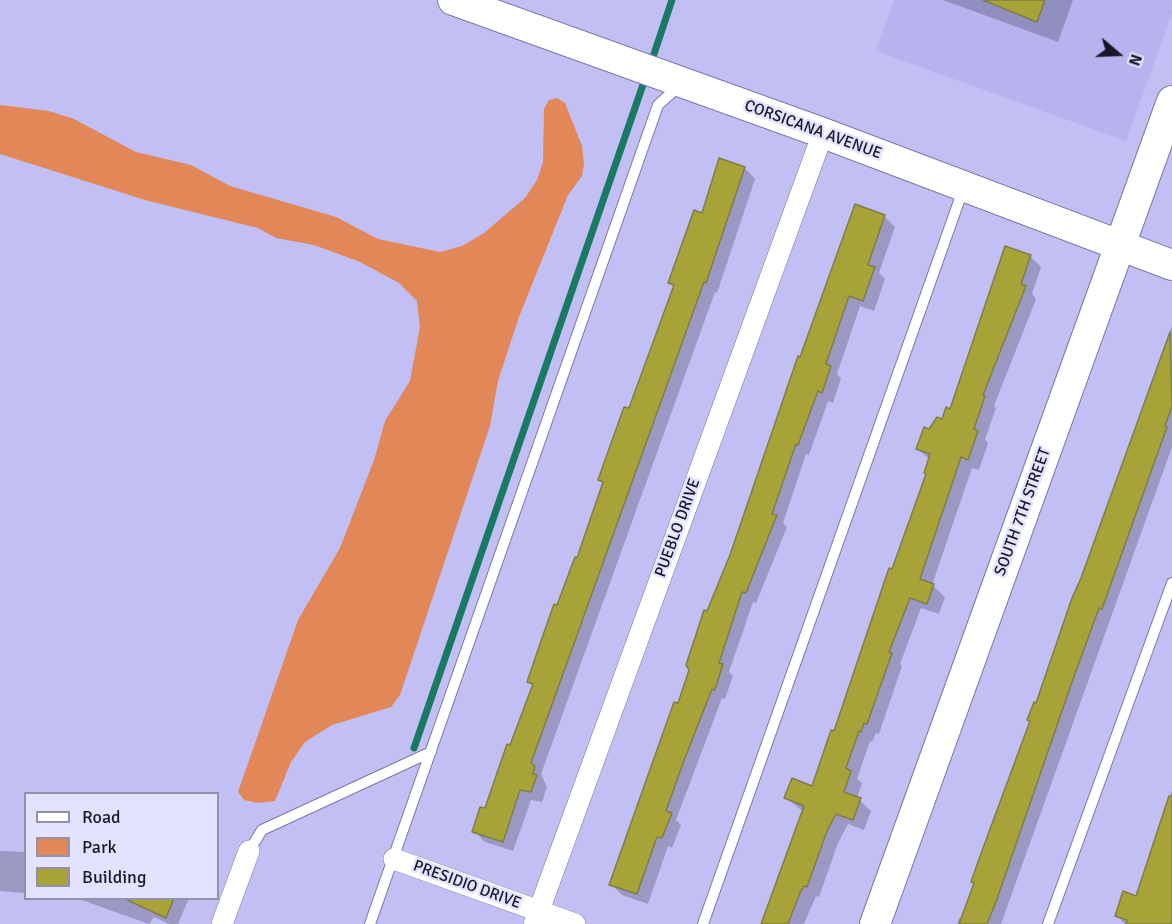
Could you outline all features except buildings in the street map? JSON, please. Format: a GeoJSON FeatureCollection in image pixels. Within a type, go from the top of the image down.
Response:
{"type":"FeatureCollection","features":[{"type":"Feature","properties":{"kind":"main road","name":"CORSICANA AVENUE"},"geometry":{"type":"LineString","coordinates":[[453,0],[823,133],[1172,265]]}},
{"type":"Feature","properties":{"kind":"main road","name":"SOUTH 7TH STREET"},"geometry":{"type":"LineString","coordinates":[[875,924],[1172,101]]}},
{"type":"Feature","properties":{"kind":"street","name":"PUEBLO DRIVE"},"geometry":{"type":"LineString","coordinates":[[536,917],[823,133]]}},
{"type":"Feature","properties":{"kind":"street"},"geometry":{"type":"LineString","coordinates":[[222,924],[249,851]]}},
{"type":"Feature","properties":{"kind":"street","name":"PRESIDIO DRIVE"},"geometry":{"type":"LineString","coordinates":[[394,859],[536,917],[575,924]]}},
{"type":"Feature","properties":{"kind":"lane"},"geometry":{"type":"LineString","coordinates":[[370,924],[658,105],[674,81]]}},
{"type":"Feature","properties":{"kind":"lane"},"geometry":{"type":"LineString","coordinates":[[703,924],[964,187]]}},
{"type":"Feature","properties":{"kind":"lane"},"geometry":{"type":"LineString","coordinates":[[1048,924],[1172,583]]}},
{"type":"Feature","properties":{"kind":"lane"},"geometry":{"type":"LineString","coordinates":[[249,851],[262,830],[430,752]]}},
{"type":"Feature","properties":{"kind":"shaded area"},"geometry":{"type":"Polygon","coordinates":[[[894,0],[1172,0],[1172,13],[1126,141],[876,51],[894,0]]]}},
{"type":"Feature","properties":{"kind":"green space"},"geometry":{"type":"Polygon","coordinates":[[[557,98],[565,103],[582,146],[584,164],[582,176],[568,195],[519,317],[498,381],[490,426],[400,695],[391,707],[332,725],[305,742],[291,762],[275,801],[258,803],[244,800],[238,792],[298,620],[340,548],[374,460],[385,421],[410,381],[420,327],[417,301],[399,283],[360,262],[314,245],[276,238],[258,228],[145,200],[0,154],[0,105],[49,111],[74,119],[136,152],[191,165],[230,186],[336,217],[378,239],[440,252],[462,246],[484,233],[525,198],[537,180],[543,162],[544,109],[549,100],[557,98]]]}},
{"type":"Feature","properties":{"kind":"waterway"},"geometry":{"type":"LineString","coordinates":[[651,63],[672,0]]}},
{"type":"Feature","properties":{"kind":"waterway"},"geometry":{"type":"LineString","coordinates":[[414,748],[646,76]]}}]}
